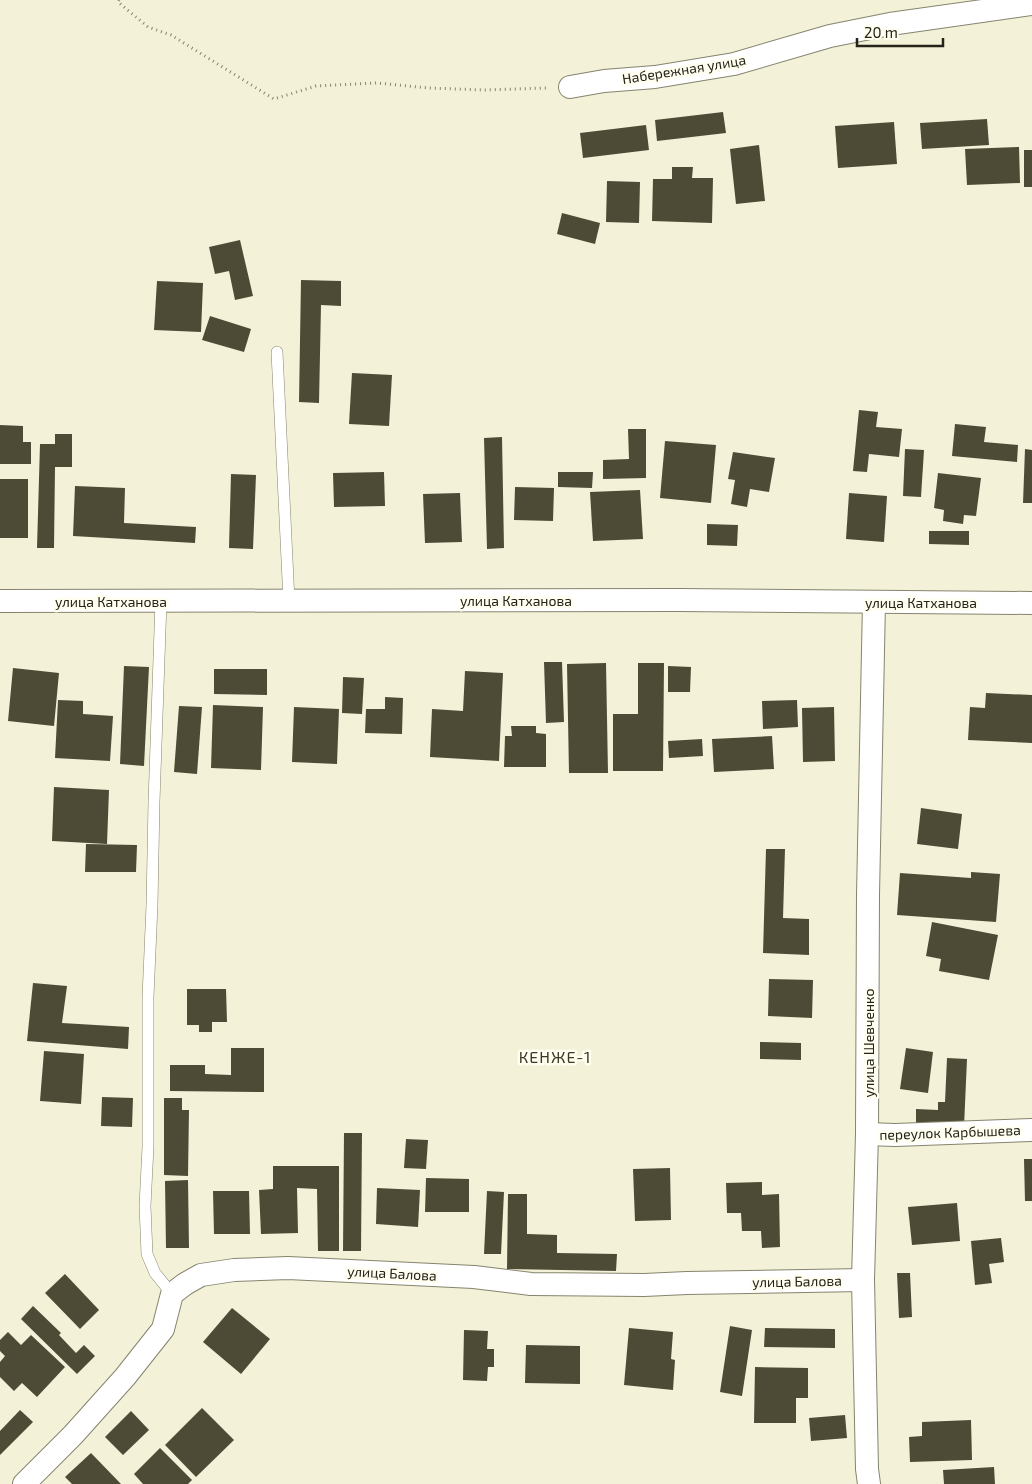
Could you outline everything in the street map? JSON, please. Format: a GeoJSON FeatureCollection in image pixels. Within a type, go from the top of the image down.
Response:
{"type":"FeatureCollection","features":[{"type":"Feature","properties":{"kind":"street","name":"Набережная улица"},"geometry":{"type":"LineString","coordinates":[[570,87],[655,77],[734,64],[830,36],[890,24],[1032,4]]}},
{"type":"Feature","properties":{"kind":"street","name":"улица Катханова"},"geometry":{"type":"LineString","coordinates":[[0,600],[161,602],[679,600],[1032,602]]}},
{"type":"Feature","properties":{"kind":"street","name":"улица Шевченко"},"geometry":{"type":"LineString","coordinates":[[870,1484],[867,1469],[863,1280],[867,1134],[868,896],[874,602]]}},
{"type":"Feature","properties":{"kind":"street","name":"переулок Карбышева"},"geometry":{"type":"LineString","coordinates":[[867,1134],[904,1135],[1032,1130]]}},
{"type":"Feature","properties":{"kind":"street","name":"улица Балова"},"geometry":{"type":"LineString","coordinates":[[172,1294],[201,1275],[234,1270],[288,1268],[474,1277],[531,1284],[644,1285],[863,1280]]}},
{"type":"Feature","properties":{"kind":"street"},"geometry":{"type":"LineString","coordinates":[[24,1484],[73,1435],[125,1377],[158,1336],[163,1329],[172,1294]]}},
{"type":"Feature","properties":{"kind":"lane"},"geometry":{"type":"LineString","coordinates":[[277,352],[289,601]]}},
{"type":"Feature","properties":{"kind":"lane"},"geometry":{"type":"LineString","coordinates":[[161,602],[148,996],[148,1147],[145,1206],[147,1254],[155,1273],[172,1294]]}},
{"type":"Feature","properties":{"kind":"path"},"geometry":{"type":"LineString","coordinates":[[119,0],[118,2],[148,27],[179,39],[274,98],[316,86],[377,83],[428,88],[484,90],[570,87]]}},
{"type":"Feature","properties":{"kind":"building"},"geometry":{"type":"Polygon","coordinates":[[[723,112],[726,133],[657,141],[655,120],[723,112]]]}},
{"type":"Feature","properties":{"kind":"building"},"geometry":{"type":"Polygon","coordinates":[[[987,119],[989,145],[922,149],[920,123],[987,119]]]}},
{"type":"Feature","properties":{"kind":"building"},"geometry":{"type":"Polygon","coordinates":[[[894,122],[897,164],[838,168],[835,126],[894,122]]]}},
{"type":"Feature","properties":{"kind":"building"},"geometry":{"type":"Polygon","coordinates":[[[646,125],[649,150],[583,158],[580,133],[646,125]]]}},
{"type":"Feature","properties":{"kind":"building"},"geometry":{"type":"Polygon","coordinates":[[[759,145],[765,201],[736,204],[730,149],[759,145]]]}},
{"type":"Feature","properties":{"kind":"building"},"geometry":{"type":"Polygon","coordinates":[[[1019,147],[1020,183],[967,185],[965,149],[1019,147]]]}},
{"type":"Feature","properties":{"kind":"building"},"geometry":{"type":"Polygon","coordinates":[[[1024,150],[1032,150],[1032,187],[1024,187],[1024,150]]]}},
{"type":"Feature","properties":{"kind":"building"},"geometry":{"type":"Polygon","coordinates":[[[672,167],[693,167],[692,178],[713,178],[712,223],[652,221],[653,179],[672,179],[672,167]]]}},
{"type":"Feature","properties":{"kind":"building"},"geometry":{"type":"Polygon","coordinates":[[[607,181],[640,182],[639,223],[606,222],[607,181]]]}},
{"type":"Feature","properties":{"kind":"building"},"geometry":{"type":"Polygon","coordinates":[[[562,213],[600,223],[595,244],[557,234],[562,213]]]}},
{"type":"Feature","properties":{"kind":"building"},"geometry":{"type":"Polygon","coordinates":[[[240,240],[253,296],[235,300],[229,271],[215,274],[209,247],[240,240]]]}},
{"type":"Feature","properties":{"kind":"building"},"geometry":{"type":"Polygon","coordinates":[[[301,280],[341,281],[341,306],[321,305],[319,403],[299,402],[301,280]]]}},
{"type":"Feature","properties":{"kind":"building"},"geometry":{"type":"Polygon","coordinates":[[[157,281],[203,283],[201,332],[154,330],[157,281]]]}},
{"type":"Feature","properties":{"kind":"building"},"geometry":{"type":"Polygon","coordinates":[[[210,316],[251,329],[244,352],[202,340],[210,316]]]}},
{"type":"Feature","properties":{"kind":"building"},"geometry":{"type":"Polygon","coordinates":[[[352,373],[392,375],[389,426],[349,424],[352,373]]]}},
{"type":"Feature","properties":{"kind":"building"},"geometry":{"type":"Polygon","coordinates":[[[859,410],[878,412],[876,427],[902,429],[899,457],[869,454],[867,472],[853,471],[859,410]]]}},
{"type":"Feature","properties":{"kind":"building"},"geometry":{"type":"Polygon","coordinates":[[[955,424],[986,427],[984,442],[1018,445],[1017,462],[952,456],[955,424]]]}},
{"type":"Feature","properties":{"kind":"building"},"geometry":{"type":"Polygon","coordinates":[[[0,425],[23,426],[23,442],[31,442],[31,464],[0,464],[0,425]]]}},
{"type":"Feature","properties":{"kind":"building"},"geometry":{"type":"Polygon","coordinates":[[[628,429],[646,429],[646,478],[603,479],[603,460],[629,459],[628,429]]]}},
{"type":"Feature","properties":{"kind":"building"},"geometry":{"type":"Polygon","coordinates":[[[55,434],[72,434],[72,467],[55,467],[54,548],[37,548],[40,444],[55,444],[55,434]]]}},
{"type":"Feature","properties":{"kind":"building"},"geometry":{"type":"Polygon","coordinates":[[[502,437],[504,548],[487,549],[484,438],[502,437]]]}},
{"type":"Feature","properties":{"kind":"building"},"geometry":{"type":"Polygon","coordinates":[[[665,441],[716,445],[711,503],[660,498],[665,441]]]}},
{"type":"Feature","properties":{"kind":"building"},"geometry":{"type":"Polygon","coordinates":[[[905,449],[924,450],[921,497],[903,496],[905,449]]]}},
{"type":"Feature","properties":{"kind":"building"},"geometry":{"type":"Polygon","coordinates":[[[1025,449],[1032,450],[1032,503],[1023,503],[1025,449]]]}},
{"type":"Feature","properties":{"kind":"building"},"geometry":{"type":"Polygon","coordinates":[[[733,452],[775,458],[769,492],[750,489],[747,507],[731,504],[735,480],[728,479],[733,452]]]}},
{"type":"Feature","properties":{"kind":"building"},"geometry":{"type":"Polygon","coordinates":[[[384,472],[385,506],[334,507],[333,473],[384,472]]]}},
{"type":"Feature","properties":{"kind":"building"},"geometry":{"type":"Polygon","coordinates":[[[558,472],[593,472],[592,488],[558,487],[558,472]]]}},
{"type":"Feature","properties":{"kind":"building"},"geometry":{"type":"Polygon","coordinates":[[[938,473],[981,478],[976,516],[964,515],[963,524],[943,521],[944,510],[934,508],[938,473]]]}},
{"type":"Feature","properties":{"kind":"building"},"geometry":{"type":"Polygon","coordinates":[[[231,474],[256,475],[253,549],[229,548],[231,474]]]}},
{"type":"Feature","properties":{"kind":"building"},"geometry":{"type":"Polygon","coordinates":[[[0,479],[28,479],[28,538],[0,538],[0,479]]]}},
{"type":"Feature","properties":{"kind":"building"},"geometry":{"type":"Polygon","coordinates":[[[75,486],[125,488],[124,523],[196,527],[195,543],[73,536],[75,486]]]}},
{"type":"Feature","properties":{"kind":"building"},"geometry":{"type":"Polygon","coordinates":[[[515,487],[554,488],[553,521],[514,520],[515,487]]]}},
{"type":"Feature","properties":{"kind":"building"},"geometry":{"type":"Polygon","coordinates":[[[640,490],[643,539],[593,541],[590,492],[640,490]]]}},
{"type":"Feature","properties":{"kind":"building"},"geometry":{"type":"Polygon","coordinates":[[[460,493],[462,542],[425,543],[423,494],[460,493]]]}},
{"type":"Feature","properties":{"kind":"building"},"geometry":{"type":"Polygon","coordinates":[[[849,493],[887,496],[884,542],[846,539],[849,493]]]}},
{"type":"Feature","properties":{"kind":"building"},"geometry":{"type":"Polygon","coordinates":[[[707,524],[738,525],[737,546],[707,545],[707,524]]]}},
{"type":"Feature","properties":{"kind":"building"},"geometry":{"type":"Polygon","coordinates":[[[929,531],[969,531],[969,545],[929,544],[929,531]]]}},
{"type":"Feature","properties":{"kind":"building"},"geometry":{"type":"Polygon","coordinates":[[[544,662],[562,662],[564,722],[546,723],[544,662]]]}},
{"type":"Feature","properties":{"kind":"building"},"geometry":{"type":"Polygon","coordinates":[[[606,663],[608,773],[569,773],[567,664],[606,663]]]}},
{"type":"Feature","properties":{"kind":"building"},"geometry":{"type":"Polygon","coordinates":[[[638,663],[664,663],[663,771],[613,771],[613,714],[638,714],[638,663]]]}},
{"type":"Feature","properties":{"kind":"building"},"geometry":{"type":"Polygon","coordinates":[[[124,666],[149,667],[144,766],[120,764],[124,666]]]}},
{"type":"Feature","properties":{"kind":"building"},"geometry":{"type":"Polygon","coordinates":[[[668,666],[691,667],[690,692],[668,692],[668,666]]]}},
{"type":"Feature","properties":{"kind":"building"},"geometry":{"type":"Polygon","coordinates":[[[13,668],[59,673],[54,726],[8,721],[13,668]]]}},
{"type":"Feature","properties":{"kind":"building"},"geometry":{"type":"Polygon","coordinates":[[[214,669],[267,669],[267,695],[214,694],[214,669]]]}},
{"type":"Feature","properties":{"kind":"building"},"geometry":{"type":"Polygon","coordinates":[[[465,671],[503,673],[499,761],[430,757],[432,709],[463,711],[465,671]]]}},
{"type":"Feature","properties":{"kind":"building"},"geometry":{"type":"Polygon","coordinates":[[[343,677],[364,678],[362,714],[342,713],[343,677]]]}},
{"type":"Feature","properties":{"kind":"building"},"geometry":{"type":"Polygon","coordinates":[[[986,693],[1032,695],[1032,743],[968,740],[970,707],[985,708],[986,693]]]}},
{"type":"Feature","properties":{"kind":"building"},"geometry":{"type":"Polygon","coordinates":[[[385,697],[403,698],[402,734],[365,733],[366,709],[385,709],[385,697]]]}},
{"type":"Feature","properties":{"kind":"building"},"geometry":{"type":"Polygon","coordinates":[[[58,700],[83,701],[83,714],[113,716],[110,761],[55,758],[58,700]]]}},
{"type":"Feature","properties":{"kind":"building"},"geometry":{"type":"Polygon","coordinates":[[[797,700],[798,727],[763,729],[762,701],[797,700]]]}},
{"type":"Feature","properties":{"kind":"building"},"geometry":{"type":"Polygon","coordinates":[[[213,705],[263,707],[261,770],[211,768],[213,705]]]}},
{"type":"Feature","properties":{"kind":"building"},"geometry":{"type":"Polygon","coordinates":[[[179,706],[202,707],[197,774],[174,772],[179,706]]]}},
{"type":"Feature","properties":{"kind":"building"},"geometry":{"type":"Polygon","coordinates":[[[294,707],[339,709],[337,764],[292,762],[294,707]]]}},
{"type":"Feature","properties":{"kind":"building"},"geometry":{"type":"Polygon","coordinates":[[[834,707],[835,761],[803,762],[802,708],[834,707]]]}},
{"type":"Feature","properties":{"kind":"building"},"geometry":{"type":"Polygon","coordinates":[[[511,726],[536,726],[536,733],[546,734],[546,767],[504,767],[505,736],[512,736],[511,726]]]}},
{"type":"Feature","properties":{"kind":"building"},"geometry":{"type":"Polygon","coordinates":[[[772,736],[774,769],[714,772],[712,739],[772,736]]]}},
{"type":"Feature","properties":{"kind":"building"},"geometry":{"type":"Polygon","coordinates":[[[702,739],[703,756],[669,758],[668,741],[702,739]]]}},
{"type":"Feature","properties":{"kind":"building"},"geometry":{"type":"Polygon","coordinates":[[[54,787],[109,790],[107,844],[52,841],[54,787]]]}},
{"type":"Feature","properties":{"kind":"building"},"geometry":{"type":"Polygon","coordinates":[[[921,808],[962,814],[958,849],[917,844],[921,808]]]}},
{"type":"Feature","properties":{"kind":"building"},"geometry":{"type":"Polygon","coordinates":[[[86,844],[137,845],[136,872],[85,872],[86,844]]]}},
{"type":"Feature","properties":{"kind":"building"},"geometry":{"type":"Polygon","coordinates":[[[766,849],[785,849],[783,918],[809,919],[809,955],[763,953],[766,849]]]}},
{"type":"Feature","properties":{"kind":"building"},"geometry":{"type":"Polygon","coordinates":[[[971,872],[1000,874],[996,922],[897,915],[900,873],[971,878],[971,872]]]}},
{"type":"Feature","properties":{"kind":"building"},"geometry":{"type":"Polygon","coordinates":[[[932,922],[998,935],[989,980],[939,971],[941,959],[926,956],[932,922]]]}},
{"type":"Feature","properties":{"kind":"building"},"geometry":{"type":"Polygon","coordinates":[[[769,979],[813,980],[812,1018],[768,1016],[769,979]]]}},
{"type":"Feature","properties":{"kind":"building"},"geometry":{"type":"Polygon","coordinates":[[[33,983],[67,986],[62,1023],[129,1027],[128,1049],[27,1041],[33,983]]]}},
{"type":"Feature","properties":{"kind":"building"},"geometry":{"type":"Polygon","coordinates":[[[187,989],[226,989],[227,1022],[212,1022],[212,1032],[199,1032],[199,1025],[187,1025],[187,989]]]}},
{"type":"Feature","properties":{"kind":"building"},"geometry":{"type":"Polygon","coordinates":[[[760,1042],[801,1043],[801,1060],[760,1059],[760,1042]]]}},
{"type":"Feature","properties":{"kind":"building"},"geometry":{"type":"Polygon","coordinates":[[[231,1048],[264,1048],[264,1092],[170,1091],[170,1065],[205,1065],[205,1074],[231,1075],[231,1048]]]}},
{"type":"Feature","properties":{"kind":"building"},"geometry":{"type":"Polygon","coordinates":[[[906,1048],[933,1052],[928,1093],[900,1089],[906,1048]]]}},
{"type":"Feature","properties":{"kind":"building"},"geometry":{"type":"Polygon","coordinates":[[[44,1051],[84,1054],[81,1104],[40,1101],[44,1051]]]}},
{"type":"Feature","properties":{"kind":"building"},"geometry":{"type":"Polygon","coordinates":[[[947,1058],[967,1059],[964,1127],[916,1126],[916,1109],[938,1110],[938,1102],[945,1102],[947,1058]]]}},
{"type":"Feature","properties":{"kind":"building"},"geometry":{"type":"Polygon","coordinates":[[[102,1097],[133,1098],[132,1127],[101,1126],[102,1097]]]}},
{"type":"Feature","properties":{"kind":"building"},"geometry":{"type":"Polygon","coordinates":[[[164,1098],[182,1098],[182,1110],[189,1110],[188,1176],[164,1175],[164,1098]]]}},
{"type":"Feature","properties":{"kind":"building"},"geometry":{"type":"Polygon","coordinates":[[[344,1133],[362,1133],[361,1251],[343,1251],[344,1133]]]}},
{"type":"Feature","properties":{"kind":"building"},"geometry":{"type":"Polygon","coordinates":[[[406,1139],[428,1140],[426,1169],[404,1168],[406,1139]]]}},
{"type":"Feature","properties":{"kind":"building"},"geometry":{"type":"Polygon","coordinates":[[[1024,1159],[1032,1159],[1032,1201],[1025,1201],[1024,1159]]]}},
{"type":"Feature","properties":{"kind":"building"},"geometry":{"type":"Polygon","coordinates":[[[273,1166],[339,1166],[339,1251],[318,1251],[317,1189],[297,1188],[298,1233],[261,1234],[259,1190],[273,1189],[273,1166]]]}},
{"type":"Feature","properties":{"kind":"building"},"geometry":{"type":"Polygon","coordinates":[[[670,1168],[671,1220],[635,1221],[633,1169],[670,1168]]]}},
{"type":"Feature","properties":{"kind":"building"},"geometry":{"type":"Polygon","coordinates":[[[426,1178],[469,1179],[469,1212],[425,1212],[426,1178]]]}},
{"type":"Feature","properties":{"kind":"building"},"geometry":{"type":"Polygon","coordinates":[[[188,1180],[189,1248],[166,1248],[165,1181],[188,1180]]]}},
{"type":"Feature","properties":{"kind":"building"},"geometry":{"type":"Polygon","coordinates":[[[762,1182],[762,1195],[779,1194],[780,1247],[762,1248],[761,1231],[742,1231],[741,1213],[727,1213],[726,1183],[762,1182]]]}},
{"type":"Feature","properties":{"kind":"building"},"geometry":{"type":"Polygon","coordinates":[[[377,1188],[420,1190],[418,1227],[376,1224],[377,1188]]]}},
{"type":"Feature","properties":{"kind":"building"},"geometry":{"type":"Polygon","coordinates":[[[213,1191],[249,1191],[250,1234],[214,1234],[213,1191]]]}},
{"type":"Feature","properties":{"kind":"building"},"geometry":{"type":"Polygon","coordinates":[[[487,1191],[504,1192],[501,1254],[484,1254],[487,1191]]]}},
{"type":"Feature","properties":{"kind":"building"},"geometry":{"type":"Polygon","coordinates":[[[508,1194],[527,1194],[527,1234],[557,1235],[557,1253],[617,1254],[616,1271],[507,1269],[508,1194]]]}},
{"type":"Feature","properties":{"kind":"building"},"geometry":{"type":"Polygon","coordinates":[[[957,1203],[960,1241],[912,1245],[908,1207],[957,1203]]]}},
{"type":"Feature","properties":{"kind":"building"},"geometry":{"type":"Polygon","coordinates":[[[1001,1238],[1004,1262],[989,1264],[992,1283],[975,1285],[971,1241],[1001,1238]]]}},
{"type":"Feature","properties":{"kind":"building"},"geometry":{"type":"Polygon","coordinates":[[[897,1273],[910,1273],[912,1317],[899,1318],[897,1273]]]}},
{"type":"Feature","properties":{"kind":"building"},"geometry":{"type":"Polygon","coordinates":[[[65,1274],[99,1310],[80,1329],[45,1293],[65,1274]]]}},
{"type":"Feature","properties":{"kind":"building"},"geometry":{"type":"Polygon","coordinates":[[[33,1306],[61,1333],[59,1335],[76,1353],[84,1345],[95,1356],[77,1374],[21,1319],[33,1306]]]}},
{"type":"Feature","properties":{"kind":"building"},"geometry":{"type":"Polygon","coordinates":[[[232,1308],[270,1339],[241,1374],[203,1342],[232,1308]]]}},
{"type":"Feature","properties":{"kind":"building"},"geometry":{"type":"Polygon","coordinates":[[[730,1326],[752,1330],[742,1396],[720,1392],[730,1326]]]}},
{"type":"Feature","properties":{"kind":"building"},"geometry":{"type":"Polygon","coordinates":[[[629,1328],[673,1332],[671,1359],[675,1360],[673,1390],[624,1385],[629,1328]]]}},
{"type":"Feature","properties":{"kind":"building"},"geometry":{"type":"Polygon","coordinates":[[[765,1328],[835,1329],[835,1348],[764,1347],[765,1328]]]}},
{"type":"Feature","properties":{"kind":"building"},"geometry":{"type":"Polygon","coordinates":[[[464,1330],[488,1331],[487,1349],[494,1349],[494,1367],[488,1367],[487,1381],[463,1380],[464,1330]]]}},
{"type":"Feature","properties":{"kind":"building"},"geometry":{"type":"Polygon","coordinates":[[[8,1332],[21,1345],[31,1335],[65,1367],[37,1397],[22,1383],[14,1391],[0,1377],[0,1362],[5,1356],[0,1351],[0,1340],[8,1332]]]}},
{"type":"Feature","properties":{"kind":"building"},"geometry":{"type":"Polygon","coordinates":[[[526,1345],[580,1346],[580,1384],[525,1383],[526,1345]]]}},
{"type":"Feature","properties":{"kind":"building"},"geometry":{"type":"Polygon","coordinates":[[[755,1367],[808,1368],[808,1398],[796,1398],[796,1423],[754,1423],[755,1367]]]}},
{"type":"Feature","properties":{"kind":"building"},"geometry":{"type":"Polygon","coordinates":[[[202,1408],[234,1440],[196,1477],[165,1445],[202,1408]]]}},
{"type":"Feature","properties":{"kind":"building"},"geometry":{"type":"Polygon","coordinates":[[[20,1410],[33,1422],[0,1455],[0,1431],[20,1410]]]}},
{"type":"Feature","properties":{"kind":"building"},"geometry":{"type":"Polygon","coordinates":[[[131,1411],[149,1430],[123,1455],[105,1437],[131,1411]]]}},
{"type":"Feature","properties":{"kind":"building"},"geometry":{"type":"Polygon","coordinates":[[[845,1415],[847,1438],[811,1441],[809,1418],[845,1415]]]}},
{"type":"Feature","properties":{"kind":"building"},"geometry":{"type":"Polygon","coordinates":[[[971,1420],[972,1460],[910,1462],[909,1437],[922,1436],[922,1422],[971,1420]]]}},
{"type":"Feature","properties":{"kind":"building"},"geometry":{"type":"Polygon","coordinates":[[[160,1448],[192,1480],[188,1484],[143,1484],[134,1474],[160,1448]]]}},
{"type":"Feature","properties":{"kind":"building"},"geometry":{"type":"Polygon","coordinates":[[[91,1453],[121,1484],[72,1484],[65,1477],[91,1453]]]}},
{"type":"Feature","properties":{"kind":"building"},"geometry":{"type":"Polygon","coordinates":[[[994,1467],[995,1484],[944,1484],[943,1470],[994,1467]]]}},
{"type":"Feature","properties":{"kind":"district","name":"КЕНЖЕ-1"},"geometry":{"type":"Point","coordinates":[555,1056]}}]}
